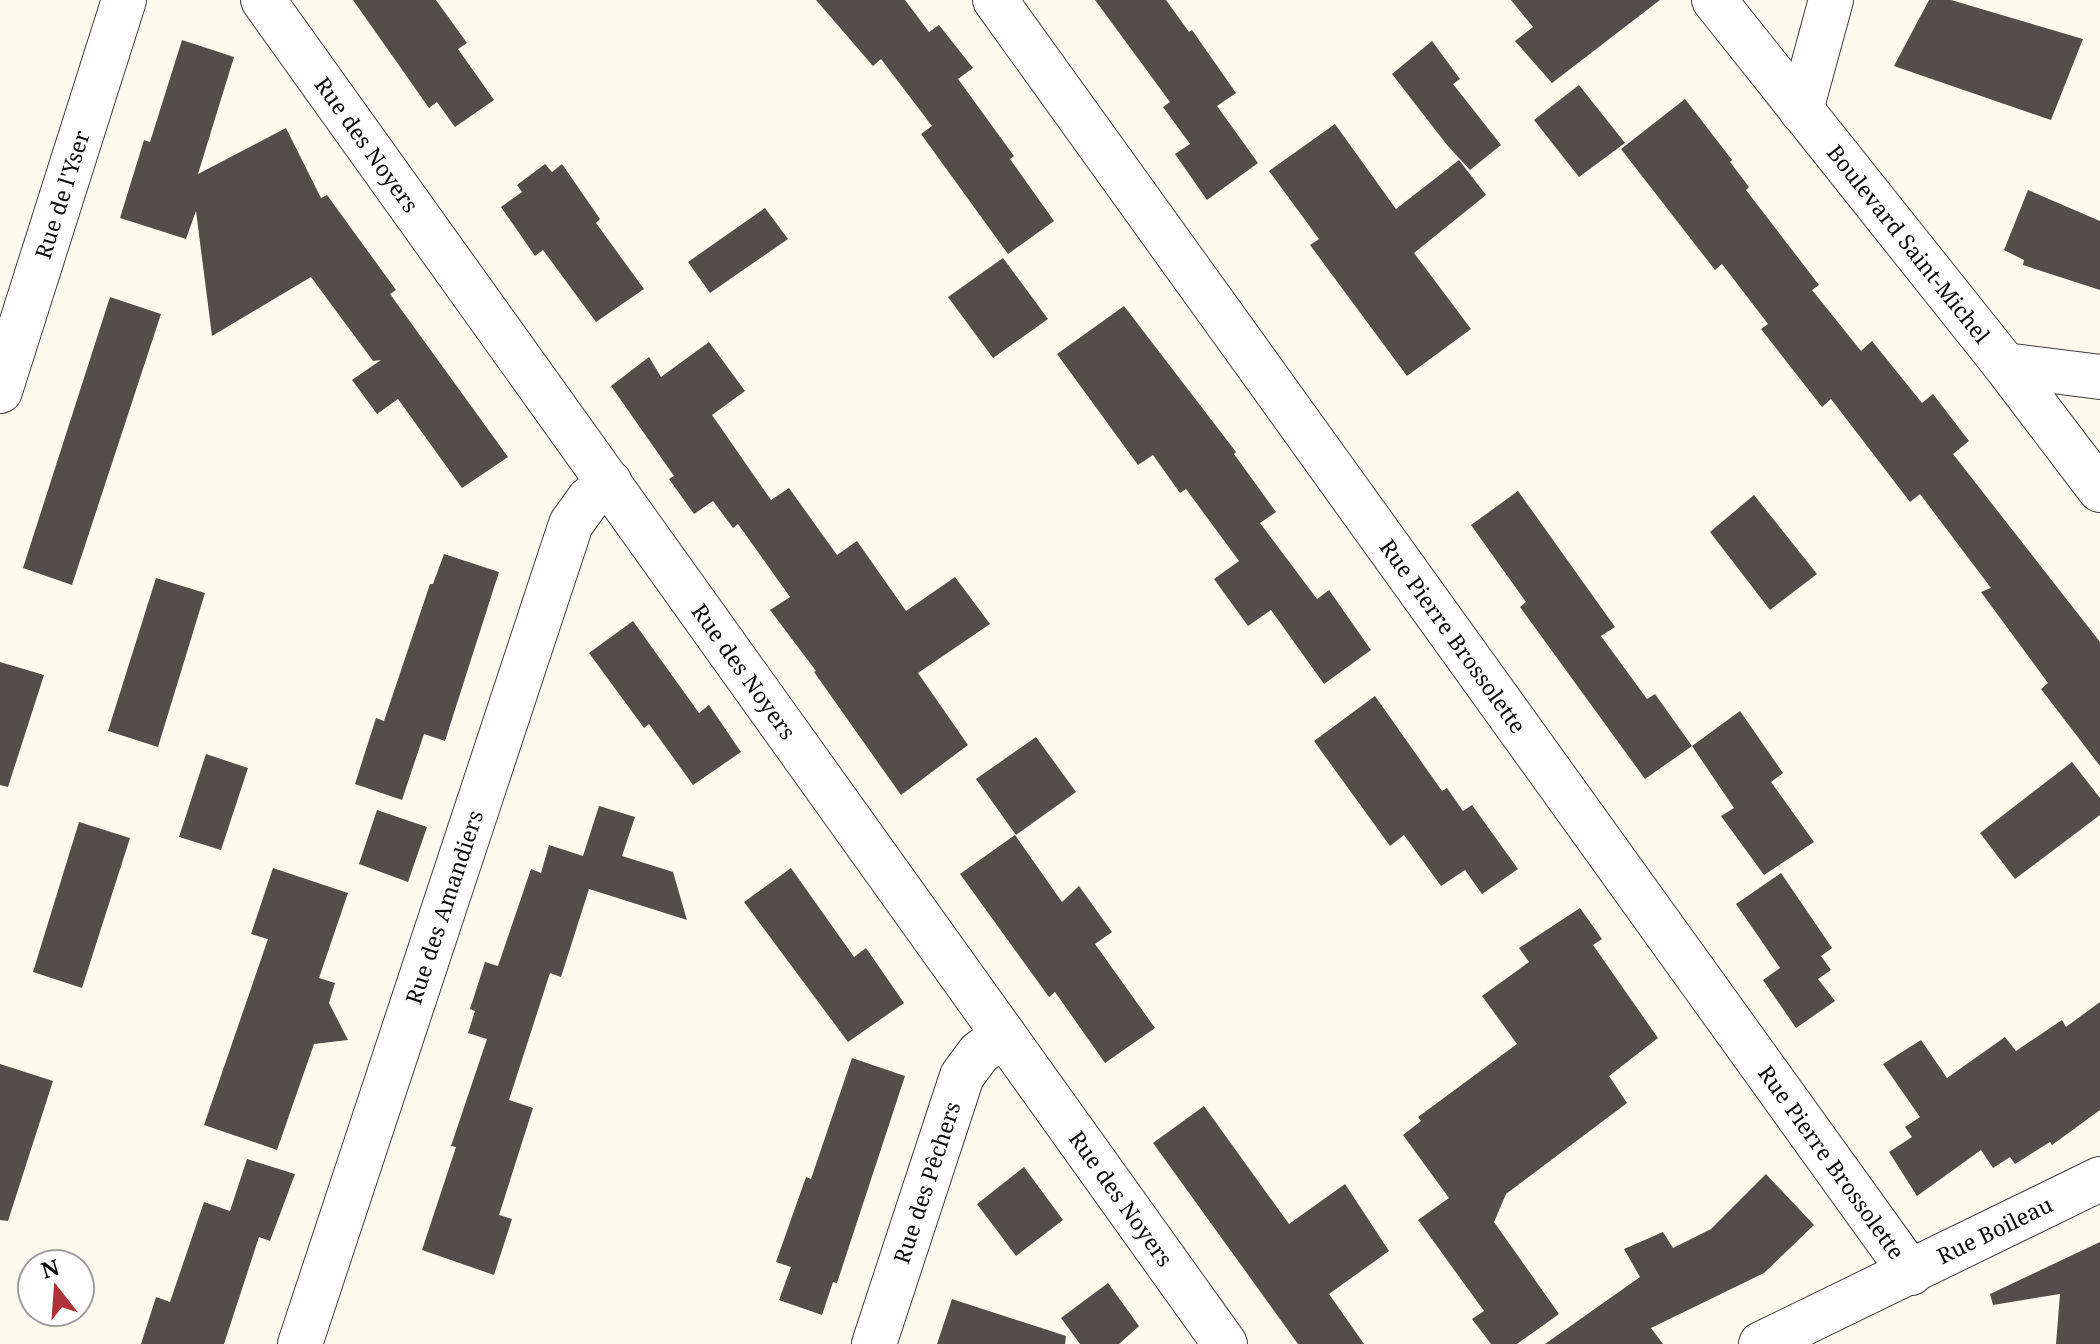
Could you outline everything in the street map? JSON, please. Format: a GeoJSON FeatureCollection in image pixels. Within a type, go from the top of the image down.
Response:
{"type":"FeatureCollection","features":[{"type":"Feature","properties":{"kind":"street","name":"Rue de l'Yser"},"geometry":{"type":"LineString","coordinates":[[0,391],[124,0]]}},
{"type":"Feature","properties":{"kind":"street","name":"Rue des Noyers"},"geometry":{"type":"LineString","coordinates":[[263,0],[1225,1344]]}},
{"type":"Feature","properties":{"kind":"street","name":"Rue Pierre Brossolette"},"geometry":{"type":"LineString","coordinates":[[995,0],[1911,1273]]}},
{"type":"Feature","properties":{"kind":"street","name":"Boulevard Saint-Michel"},"geometry":{"type":"LineString","coordinates":[[1714,0],[2005,365],[2100,490]]}},
{"type":"Feature","properties":{"kind":"street"},"geometry":{"type":"LineString","coordinates":[[1801,110],[1831,0]]}},
{"type":"Feature","properties":{"kind":"street"},"geometry":{"type":"LineString","coordinates":[[2005,365],[2100,377]]}},
{"type":"Feature","properties":{"kind":"street","name":"Rue des Amandiers"},"geometry":{"type":"LineString","coordinates":[[300,1344],[571,524],[589,499],[610,483]]}},
{"type":"Feature","properties":{"kind":"street","name":"Rue des Pêchers"},"geometry":{"type":"LineString","coordinates":[[874,1344],[962,1076],[979,1053],[1004,1035]]}},
{"type":"Feature","properties":{"kind":"street","name":"Rue Boileau"},"geometry":{"type":"LineString","coordinates":[[1761,1344],[2100,1179]]}},
{"type":"Feature","properties":{"kind":"building"},"geometry":{"type":"Polygon","coordinates":[[[353,0],[436,0],[467,43],[458,49],[494,100],[455,127],[437,102],[429,108],[353,0]]]}},
{"type":"Feature","properties":{"kind":"building"},"geometry":{"type":"Polygon","coordinates":[[[816,0],[905,0],[929,32],[939,25],[973,68],[958,79],[1014,156],[1010,159],[1054,221],[1008,254],[921,134],[932,126],[881,59],[873,66],[816,0]]]}},
{"type":"Feature","properties":{"kind":"building"},"geometry":{"type":"Polygon","coordinates":[[[1095,0],[1166,0],[1189,32],[1192,30],[1236,93],[1217,106],[1258,163],[1207,200],[1175,154],[1190,144],[1163,107],[1170,102],[1095,0]]]}},
{"type":"Feature","properties":{"kind":"building"},"geometry":{"type":"Polygon","coordinates":[[[1511,0],[1660,0],[1552,83],[1515,41],[1533,27],[1511,0]]]}},
{"type":"Feature","properties":{"kind":"building"},"geometry":{"type":"Polygon","coordinates":[[[1929,0],[1951,0],[2083,39],[2051,120],[1894,66],[1929,0]]]}},
{"type":"Feature","properties":{"kind":"building"},"geometry":{"type":"Polygon","coordinates":[[[182,40],[234,57],[198,174],[286,128],[321,198],[327,195],[396,290],[390,294],[508,457],[462,488],[398,399],[377,414],[352,380],[381,360],[373,361],[311,277],[212,336],[196,211],[186,239],[120,218],[144,140],[150,142],[182,40]]]}},
{"type":"Feature","properties":{"kind":"building"},"geometry":{"type":"Polygon","coordinates":[[[1432,41],[1460,79],[1453,84],[1501,145],[1470,170],[1392,74],[1432,41]]]}},
{"type":"Feature","properties":{"kind":"building"},"geometry":{"type":"Polygon","coordinates":[[[1579,85],[1625,143],[1579,177],[1534,120],[1579,85]]]}},
{"type":"Feature","properties":{"kind":"building"},"geometry":{"type":"Polygon","coordinates":[[[1685,99],[1732,160],[1730,162],[1749,187],[1746,190],[1819,285],[1812,290],[1861,351],[1872,341],[1922,403],[1933,394],[1969,441],[1953,454],[2100,642],[2100,766],[2041,689],[2048,683],[1981,592],[1991,588],[1920,494],[1910,502],[1831,399],[1822,407],[1761,329],[1768,324],[1722,264],[1715,270],[1621,149],[1685,99]]]}},
{"type":"Feature","properties":{"kind":"building"},"geometry":{"type":"Polygon","coordinates":[[[1335,124],[1396,209],[1459,160],[1486,195],[1414,253],[1471,329],[1407,376],[1310,245],[1319,239],[1269,171],[1335,124]]]}},
{"type":"Feature","properties":{"kind":"building"},"geometry":{"type":"Polygon","coordinates":[[[545,164],[552,172],[562,164],[600,219],[596,223],[644,289],[596,322],[543,250],[535,256],[501,207],[522,192],[517,185],[545,164]]]}},
{"type":"Feature","properties":{"kind":"building"},"geometry":{"type":"Polygon","coordinates":[[[2028,190],[2100,221],[2100,290],[2023,265],[2024,260],[2004,250],[2028,190]]]}},
{"type":"Feature","properties":{"kind":"building"},"geometry":{"type":"Polygon","coordinates":[[[765,208],[788,239],[710,293],[688,262],[765,208]]]}},
{"type":"Feature","properties":{"kind":"building"},"geometry":{"type":"Polygon","coordinates":[[[1003,258],[1048,319],[993,358],[948,297],[1003,258]]]}},
{"type":"Feature","properties":{"kind":"building"},"geometry":{"type":"Polygon","coordinates":[[[110,297],[161,314],[72,585],[23,568],[110,297]]]}},
{"type":"Feature","properties":{"kind":"building"},"geometry":{"type":"Polygon","coordinates":[[[1124,306],[1236,452],[1234,454],[1276,512],[1260,523],[1317,599],[1329,590],[1371,650],[1324,684],[1271,610],[1248,626],[1214,579],[1239,561],[1186,489],[1180,493],[1153,455],[1138,465],[1057,354],[1124,306]]]}},
{"type":"Feature","properties":{"kind":"building"},"geometry":{"type":"Polygon","coordinates":[[[709,342],[745,391],[712,415],[771,500],[789,488],[837,555],[857,541],[906,611],[955,577],[990,624],[918,673],[968,745],[901,795],[770,610],[790,597],[738,524],[733,528],[713,501],[694,514],[669,479],[674,476],[611,386],[649,357],[661,377],[709,342]]]}},
{"type":"Feature","properties":{"kind":"building"},"geometry":{"type":"Polygon","coordinates":[[[1518,491],[1615,627],[1601,636],[1647,699],[1655,694],[1692,746],[1645,779],[1520,607],[1526,602],[1471,525],[1518,491]]]}},
{"type":"Feature","properties":{"kind":"building"},"geometry":{"type":"Polygon","coordinates":[[[1754,495],[1817,574],[1770,610],[1710,532],[1754,495]]]}},
{"type":"Feature","properties":{"kind":"building"},"geometry":{"type":"Polygon","coordinates":[[[444,554],[499,572],[445,741],[424,734],[402,800],[355,784],[376,718],[384,721],[430,584],[433,584],[444,554]]]}},
{"type":"Feature","properties":{"kind":"building"},"geometry":{"type":"Polygon","coordinates":[[[156,578],[205,593],[158,747],[108,731],[156,578]]]}},
{"type":"Feature","properties":{"kind":"building"},"geometry":{"type":"Polygon","coordinates":[[[633,621],[699,713],[709,705],[741,752],[693,785],[649,724],[644,728],[589,653],[633,621]]]}},
{"type":"Feature","properties":{"kind":"building"},"geometry":{"type":"Polygon","coordinates":[[[0,662],[44,675],[8,787],[0,785],[0,662]]]}},
{"type":"Feature","properties":{"kind":"building"},"geometry":{"type":"Polygon","coordinates":[[[1375,696],[1442,791],[1447,788],[1463,811],[1472,805],[1518,869],[1482,894],[1465,870],[1441,886],[1404,835],[1390,846],[1314,741],[1375,696]]]}},
{"type":"Feature","properties":{"kind":"building"},"geometry":{"type":"Polygon","coordinates":[[[1740,711],[1783,773],[1771,782],[1814,842],[1764,875],[1721,816],[1734,808],[1692,746],[1740,711]]]}},
{"type":"Feature","properties":{"kind":"building"},"geometry":{"type":"Polygon","coordinates":[[[1036,737],[1076,792],[1016,835],[976,779],[1036,737]]]}},
{"type":"Feature","properties":{"kind":"building"},"geometry":{"type":"Polygon","coordinates":[[[206,754],[248,768],[221,850],[179,837],[206,754]]]}},
{"type":"Feature","properties":{"kind":"building"},"geometry":{"type":"Polygon","coordinates":[[[2072,762],[2100,798],[2100,815],[2015,879],[1980,833],[2072,762]]]}},
{"type":"Feature","properties":{"kind":"building"},"geometry":{"type":"Polygon","coordinates":[[[599,806],[635,817],[622,856],[673,872],[687,920],[589,889],[561,977],[550,973],[509,1100],[533,1108],[499,1215],[512,1219],[494,1275],[422,1250],[456,1147],[451,1146],[487,1039],[468,1033],[475,1011],[470,1009],[485,962],[498,966],[531,869],[541,873],[549,845],[583,856],[599,806]]]}},
{"type":"Feature","properties":{"kind":"building"},"geometry":{"type":"Polygon","coordinates":[[[377,810],[427,827],[408,882],[359,864],[377,810]]]}},
{"type":"Feature","properties":{"kind":"building"},"geometry":{"type":"Polygon","coordinates":[[[79,822],[130,838],[82,988],[33,972],[79,822]]]}},
{"type":"Feature","properties":{"kind":"building"},"geometry":{"type":"Polygon","coordinates":[[[1015,835],[1062,902],[1079,886],[1112,932],[1095,944],[1155,1028],[1105,1063],[1055,992],[1049,997],[960,874],[1015,835]]]}},
{"type":"Feature","properties":{"kind":"building"},"geometry":{"type":"Polygon","coordinates":[[[273,868],[348,893],[319,978],[335,983],[329,1003],[348,1040],[314,1044],[277,1150],[204,1125],[268,939],[251,934],[273,868]]]}},
{"type":"Feature","properties":{"kind":"building"},"geometry":{"type":"Polygon","coordinates":[[[791,868],[854,957],[866,948],[904,1003],[848,1042],[744,902],[791,868]]]}},
{"type":"Feature","properties":{"kind":"building"},"geometry":{"type":"Polygon","coordinates":[[[1781,873],[1832,948],[1821,956],[1831,970],[1818,979],[1835,1001],[1796,1028],[1763,980],[1780,968],[1736,904],[1781,873]]]}},
{"type":"Feature","properties":{"kind":"building"},"geometry":{"type":"Polygon","coordinates":[[[1580,908],[1602,939],[1593,945],[1658,1038],[1609,1076],[1627,1103],[1506,1194],[1494,1222],[1559,1314],[1517,1344],[1491,1344],[1472,1319],[1484,1311],[1418,1220],[1449,1198],[1403,1135],[1421,1121],[1418,1117],[1517,1044],[1482,996],[1529,962],[1519,948],[1580,908]]]}},
{"type":"Feature","properties":{"kind":"building"},"geometry":{"type":"Polygon","coordinates":[[[2100,1002],[2100,1110],[2052,1145],[2050,1142],[2015,1164],[2010,1157],[1993,1168],[1981,1150],[1917,1196],[1889,1152],[1912,1137],[1905,1127],[1920,1117],[1883,1064],[1921,1040],[1947,1078],[2005,1037],[2016,1051],[2062,1020],[2066,1027],[2100,1002]]]}},
{"type":"Feature","properties":{"kind":"building"},"geometry":{"type":"Polygon","coordinates":[[[852,1058],[905,1076],[837,1283],[833,1282],[822,1315],[779,1300],[791,1267],[776,1262],[806,1177],[811,1179],[852,1058]]]}},
{"type":"Feature","properties":{"kind":"building"},"geometry":{"type":"Polygon","coordinates":[[[0,1064],[53,1081],[8,1221],[0,1220],[0,1064]]]}},
{"type":"Feature","properties":{"kind":"building"},"geometry":{"type":"Polygon","coordinates":[[[1204,1106],[1289,1224],[1345,1184],[1389,1251],[1329,1294],[1364,1344],[1298,1344],[1153,1143],[1204,1106]]]}},
{"type":"Feature","properties":{"kind":"building"},"geometry":{"type":"Polygon","coordinates":[[[247,1159],[295,1174],[270,1241],[259,1237],[224,1344],[141,1344],[156,1297],[170,1302],[204,1202],[230,1211],[247,1159]]]}},
{"type":"Feature","properties":{"kind":"building"},"geometry":{"type":"Polygon","coordinates":[[[1024,1167],[1063,1220],[1016,1256],[977,1204],[1024,1167]]]}},
{"type":"Feature","properties":{"kind":"building"},"geometry":{"type":"Polygon","coordinates":[[[1766,1174],[1814,1225],[1764,1273],[1651,1328],[1663,1344],[1545,1344],[1640,1277],[1624,1249],[1663,1232],[1673,1248],[1711,1229],[1766,1174]]]}},
{"type":"Feature","properties":{"kind":"building"},"geometry":{"type":"Polygon","coordinates":[[[2100,1242],[2100,1344],[2056,1344],[2060,1294],[1993,1305],[1990,1294],[2100,1242]]]}},
{"type":"Feature","properties":{"kind":"building"},"geometry":{"type":"Polygon","coordinates":[[[1108,1283],[1139,1326],[1119,1344],[1080,1344],[1061,1318],[1108,1283]]]}},
{"type":"Feature","properties":{"kind":"building"},"geometry":{"type":"Polygon","coordinates":[[[952,1299],[1066,1336],[1065,1344],[937,1344],[952,1299]]]}}]}
